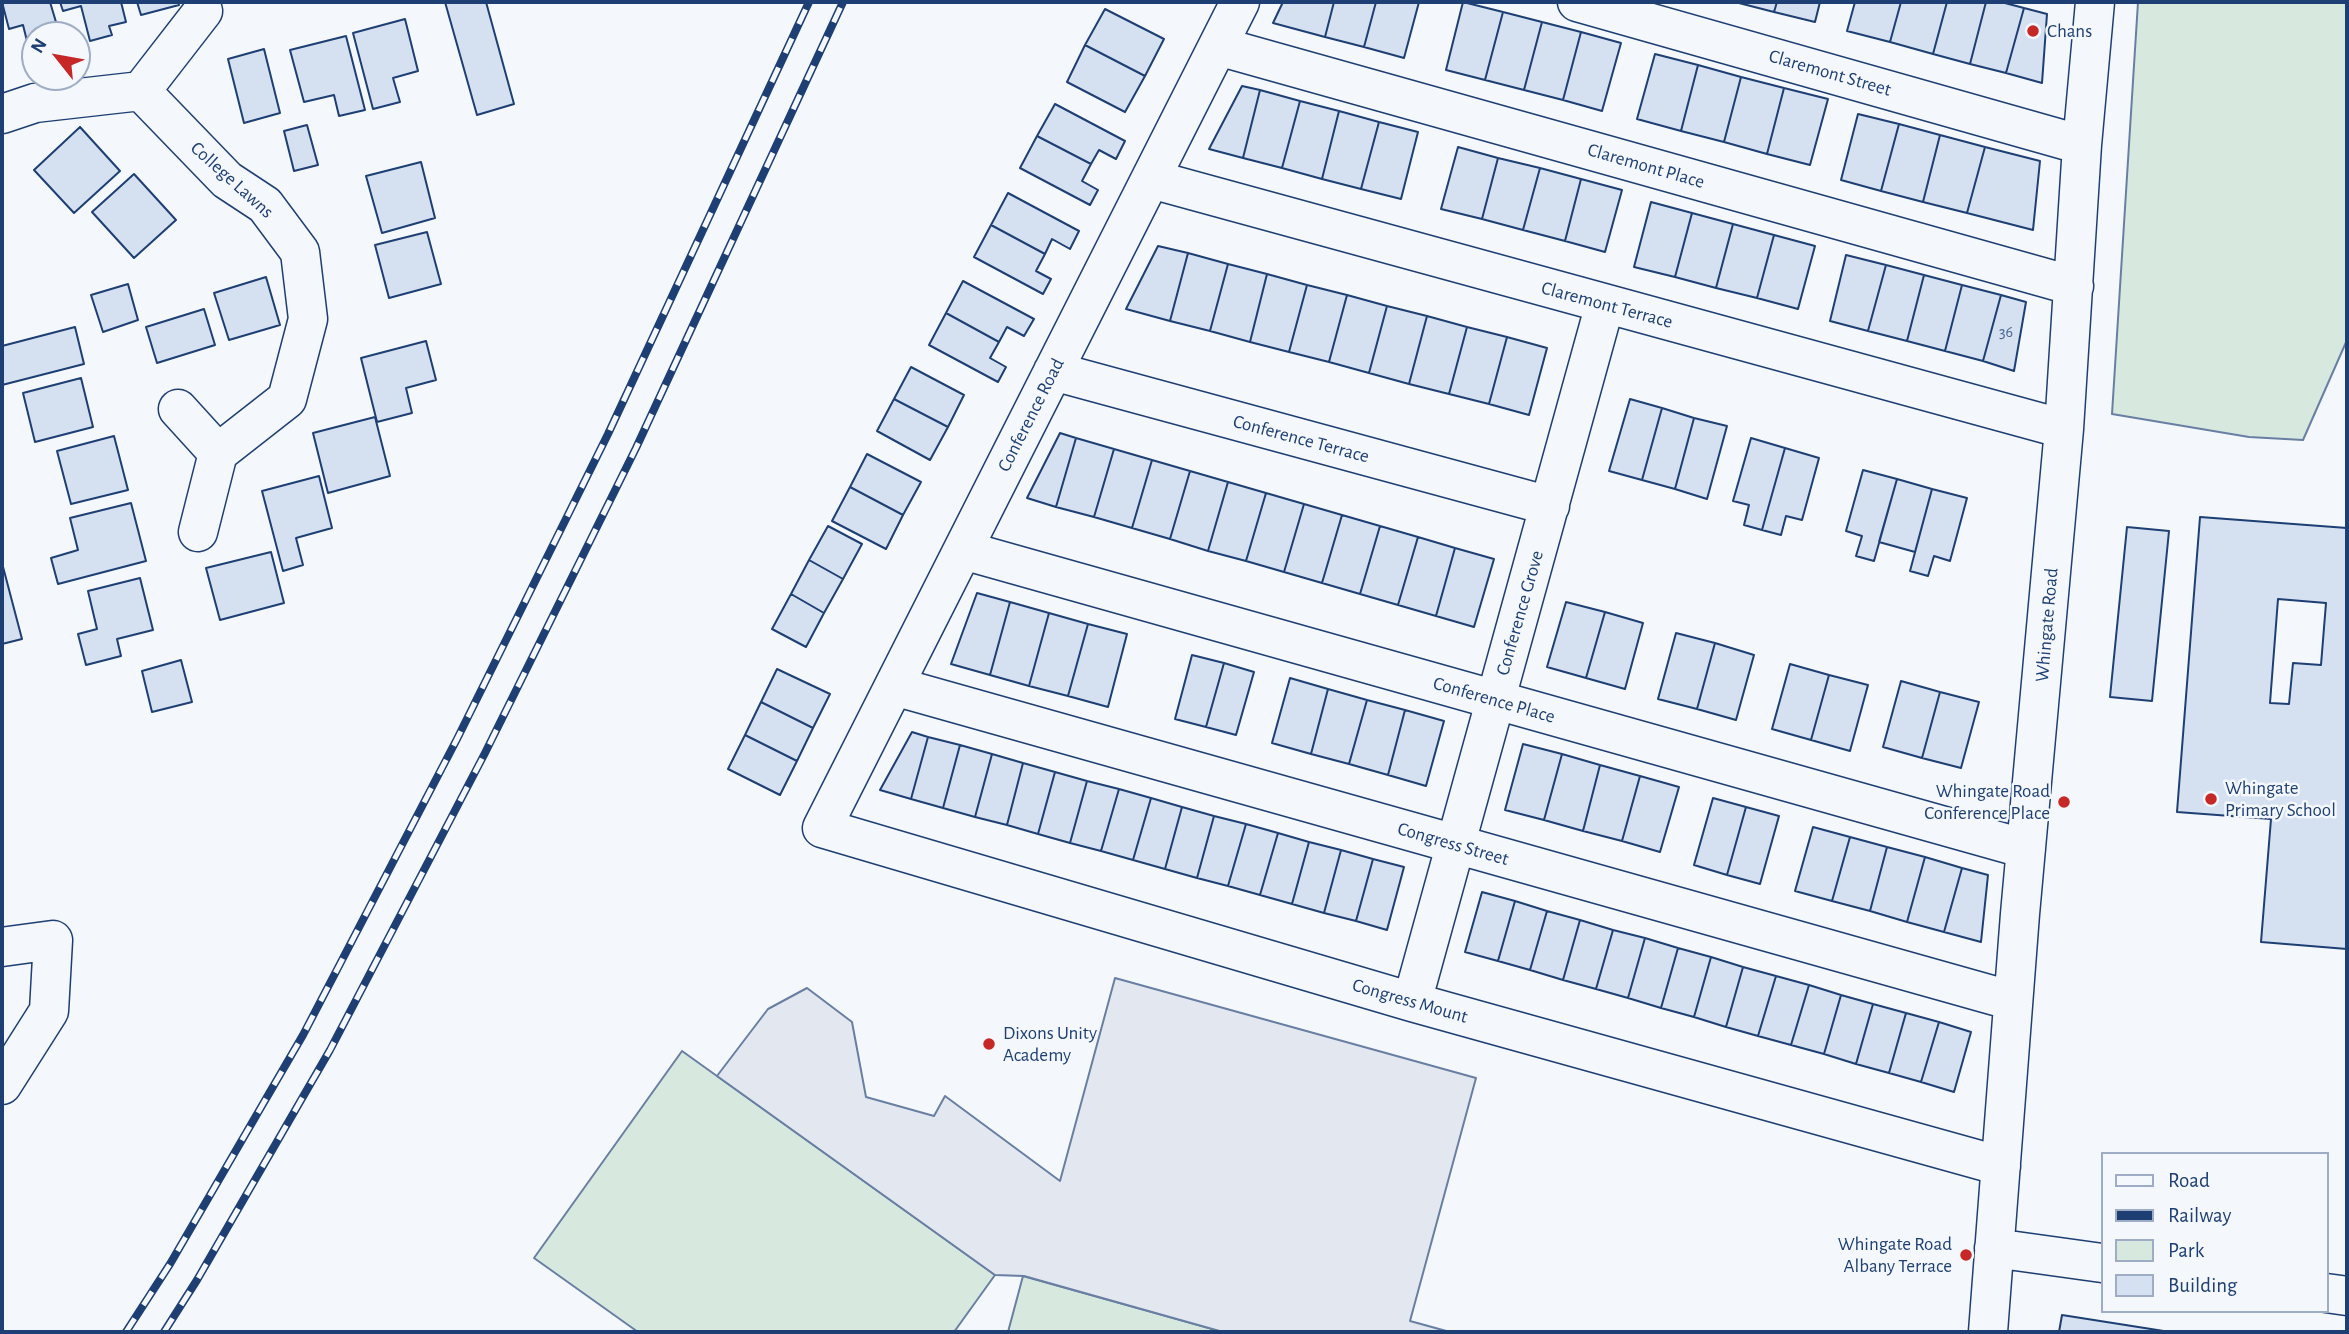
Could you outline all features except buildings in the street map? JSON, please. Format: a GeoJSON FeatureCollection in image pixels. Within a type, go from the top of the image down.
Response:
{"type":"FeatureCollection","features":[{"type":"Feature","properties":{"kind":"street","name":"Conference Road"},"geometry":{"type":"LineString","coordinates":[[822,828],[1240,2]]}},
{"type":"Feature","properties":{"kind":"street","name":"Claremont Street"},"geometry":{"type":"LineString","coordinates":[[1577,2],[2082,145]]}},
{"type":"Feature","properties":{"kind":"street","name":"Whingate Road"},"geometry":{"type":"LineString","coordinates":[[1988,1332],[2013,1001],[2064,429],[2082,145],[2095,2]]}},
{"type":"Feature","properties":{"kind":"street"},"geometry":{"type":"LineString","coordinates":[[2,114],[35,103],[141,92],[204,11]]}},
{"type":"Feature","properties":{"kind":"street","name":"Claremont Place"},"geometry":{"type":"LineString","coordinates":[[1218,46],[2074,286]]}},
{"type":"Feature","properties":{"kind":"street","name":"College Lawns"},"geometry":{"type":"LineString","coordinates":[[141,92],[227,180],[265,205],[300,252],[308,319],[287,399],[218,453]]}},
{"type":"Feature","properties":{"kind":"street","name":"Claremont Terrace"},"geometry":{"type":"LineString","coordinates":[[1151,178],[2064,429]]}},
{"type":"Feature","properties":{"kind":"street","name":"Conference Grove"},"geometry":{"type":"LineString","coordinates":[[1412,1002],[1605,304]]}},
{"type":"Feature","properties":{"kind":"street","name":"Conference Terrace"},"geometry":{"type":"LineString","coordinates":[[1053,371],[1550,506]]}},
{"type":"Feature","properties":{"kind":"street"},"geometry":{"type":"LineString","coordinates":[[178,409],[218,453],[198,532]]}},
{"type":"Feature","properties":{"kind":"street","name":"Conference Place"},"geometry":{"type":"LineString","coordinates":[[962,550],[2026,849]]}},
{"type":"Feature","properties":{"kind":"street","name":"Congress Street"},"geometry":{"type":"LineString","coordinates":[[894,686],[2013,1001]]}},
{"type":"Feature","properties":{"kind":"street","name":"Congress Mount"},"geometry":{"type":"LineString","coordinates":[[822,828],[1412,1002],[2001,1166]]}},
{"type":"Feature","properties":{"kind":"street"},"geometry":{"type":"LineString","coordinates":[[2,947],[52,940],[49,1011],[2,1085]]}},
{"type":"Feature","properties":{"kind":"street"},"geometry":{"type":"LineString","coordinates":[[1994,1248],[2100,1263]]}},
{"type":"Feature","properties":{"kind":"street"},"geometry":{"type":"LineString","coordinates":[[2328,1293],[2347,1296]]}},
{"type":"Feature","properties":{"kind":"green space"},"geometry":{"type":"Polygon","coordinates":[[[2138,2],[2347,2],[2347,340],[2303,440],[2249,437],[2112,414],[2138,2]]]}},
{"type":"Feature","properties":{"kind":"green space"},"geometry":{"type":"Polygon","coordinates":[[[682,1051],[995,1275],[954,1332],[638,1332],[534,1258],[682,1051]]]}},
{"type":"Feature","properties":{"kind":"green space"},"geometry":{"type":"Polygon","coordinates":[[[1023,1276],[1223,1332],[1008,1332],[1023,1276]]]}},
{"type":"Feature","properties":{"kind":"shaded area"},"geometry":{"type":"Polygon","coordinates":[[[1115,978],[1476,1078],[1410,1321],[1450,1332],[1223,1332],[1024,1276],[995,1275],[717,1076],[768,1009],[807,988],[852,1022],[866,1097],[934,1116],[945,1096],[1060,1181],[1115,978]]]}},
{"type":"Feature","properties":{"kind":"railway"},"geometry":{"type":"LineString","coordinates":[[126,1332],[170,1264],[303,1035],[457,739],[608,434],[809,2]]}},
{"type":"Feature","properties":{"kind":"railway"},"geometry":{"type":"LineString","coordinates":[[164,1332],[330,1050],[485,753],[636,448],[843,2]]}},
{"type":"Feature","properties":{"kind":"place","name":"Chans"},"geometry":{"type":"Point","coordinates":[2033,31]}},
{"type":"Feature","properties":{"kind":"place","name":"Whingate Primary School"},"geometry":{"type":"Point","coordinates":[2211,799]}},
{"type":"Feature","properties":{"kind":"place","name":"Whingate Road Conference Place"},"geometry":{"type":"Point","coordinates":[2064,802]}},
{"type":"Feature","properties":{"kind":"place","name":"Dixons Unity Academy"},"geometry":{"type":"Point","coordinates":[989,1044]}},
{"type":"Feature","properties":{"kind":"place","name":"Whingate Road Albany Terrace"},"geometry":{"type":"Point","coordinates":[1966,1255]}}]}
